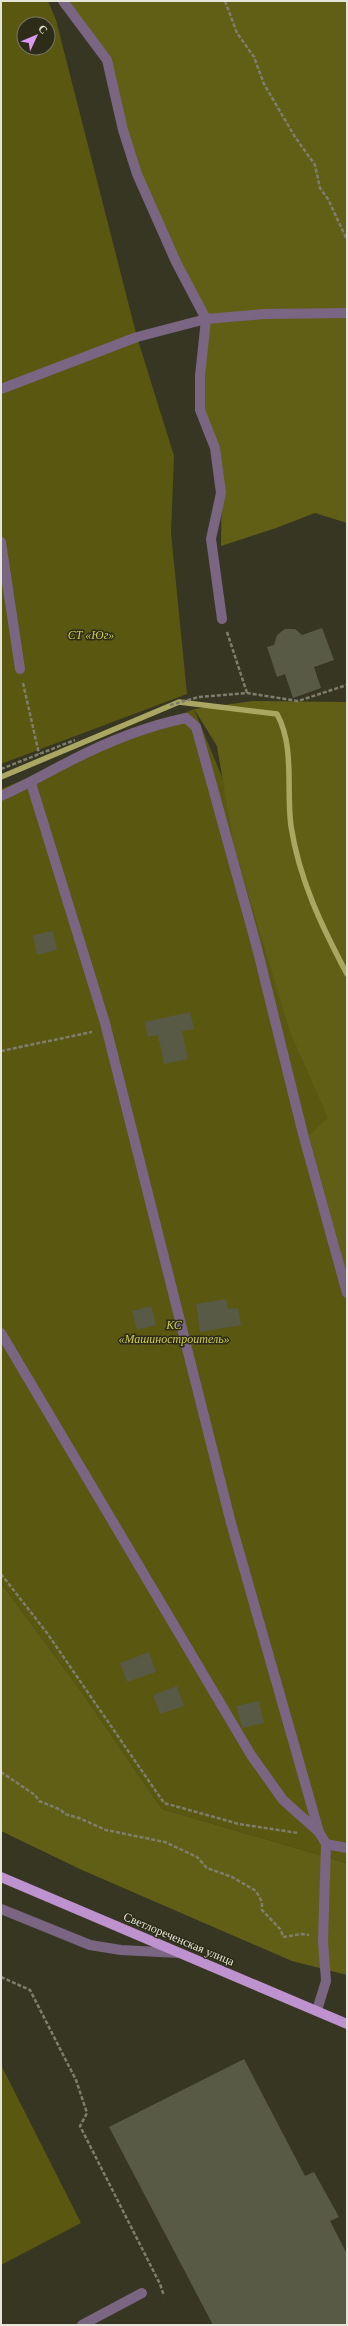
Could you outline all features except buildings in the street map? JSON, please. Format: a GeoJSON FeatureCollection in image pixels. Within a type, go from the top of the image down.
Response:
{"type":"FeatureCollection","features":[{"type":"Feature","properties":{"kind":"main road","name":"Светлореченская улица"},"geometry":{"type":"LineString","coordinates":[[1,1877],[347,2024]]}},
{"type":"Feature","properties":{"kind":"lane"},"geometry":{"type":"LineString","coordinates":[[63,1],[107,60],[123,130],[137,174],[176,262],[206,319],[200,376],[200,410],[215,448],[221,493],[211,539],[222,619]]}},
{"type":"Feature","properties":{"kind":"lane"},"geometry":{"type":"LineString","coordinates":[[1,389],[137,337],[206,319],[264,314],[347,313]]}},
{"type":"Feature","properties":{"kind":"lane"},"geometry":{"type":"LineString","coordinates":[[1,542],[20,669]]}},
{"type":"Feature","properties":{"kind":"lane"},"geometry":{"type":"LineString","coordinates":[[1,796],[31,783],[72,760],[156,725],[186,718],[196,727],[255,941],[303,1134],[347,1293]]}},
{"type":"Feature","properties":{"kind":"lane"},"geometry":{"type":"LineString","coordinates":[[31,783],[107,1029],[232,1522],[319,1832],[326,1844],[323,1938],[326,1981],[316,2010]]}},
{"type":"Feature","properties":{"kind":"lane"},"geometry":{"type":"LineString","coordinates":[[1,1333],[251,1755],[283,1800],[319,1832]]}},
{"type":"Feature","properties":{"kind":"lane"},"geometry":{"type":"LineString","coordinates":[[326,1844],[347,1848]]}},
{"type":"Feature","properties":{"kind":"lane"},"geometry":{"type":"LineString","coordinates":[[1,1909],[90,1945],[121,1950],[180,1953]]}},
{"type":"Feature","properties":{"kind":"lane"},"geometry":{"type":"LineString","coordinates":[[82,2325],[142,2293]]}},
{"type":"Feature","properties":{"kind":"path"},"geometry":{"type":"LineString","coordinates":[[225,1],[237,33],[254,57],[264,84],[295,137],[315,165],[320,188],[328,199],[347,240]]}},
{"type":"Feature","properties":{"kind":"path"},"geometry":{"type":"LineString","coordinates":[[222,619],[247,693]]}},
{"type":"Feature","properties":{"kind":"path"},"geometry":{"type":"LineString","coordinates":[[20,669],[39,754]]}},
{"type":"Feature","properties":{"kind":"path"},"geometry":{"type":"LineString","coordinates":[[1,1051],[107,1029]]}},
{"type":"Feature","properties":{"kind":"path"},"geometry":{"type":"LineString","coordinates":[[1,1574],[47,1633],[164,1803],[239,1824],[294,1833],[319,1832]]}},
{"type":"Feature","properties":{"kind":"path"},"geometry":{"type":"LineString","coordinates":[[1,1772],[35,1795],[39,1801],[61,1810],[65,1814],[79,1818],[106,1830],[165,1842],[197,1857],[206,1868],[232,1877],[256,1891],[262,1902],[262,1910],[281,1930],[284,1937],[302,1934],[323,1938]]}},
{"type":"Feature","properties":{"kind":"path"},"geometry":{"type":"LineString","coordinates":[[1,1977],[30,1990],[72,2073],[87,2113],[80,2126],[160,2284],[164,2296]]}},
{"type":"Feature","properties":{"kind":"green space","name":"СТ «Юг»"},"geometry":{"type":"Polygon","coordinates":[[[1,1],[48,1],[54,16],[16,16],[16,56],[56,56],[56,20],[137,337],[174,456],[171,533],[187,694],[1,764],[1,1]]]}},
{"type":"Feature","properties":{"kind":"green space","name":"КС «Машиностроитель»"},"geometry":{"type":"Polygon","coordinates":[[[194,709],[347,1081],[347,1863],[162,1809],[83,1694],[1,1583],[1,789],[194,709]]]}},
{"type":"Feature","properties":{"kind":"green space"},"geometry":{"type":"Polygon","coordinates":[[[1,2065],[81,2223],[1,2265],[1,2065]]]}},
{"type":"Feature","properties":{"kind":"shaded area"},"geometry":{"type":"Polygon","coordinates":[[[63,1],[347,1],[347,523],[315,513],[276,528],[221,546],[222,465],[200,410],[206,319],[137,174],[107,60],[63,1]]]}},
{"type":"Feature","properties":{"kind":"shaded area"},"geometry":{"type":"Polygon","coordinates":[[[253,701],[347,702],[347,1275],[309,1135],[328,1118],[290,1032],[234,847],[217,746],[194,709],[253,701]]]}},
{"type":"Feature","properties":{"kind":"shaded area"},"geometry":{"type":"Polygon","coordinates":[[[1,1583],[83,1694],[162,1809],[347,1863],[347,1975],[292,1961],[82,1870],[1,1831],[1,1583]]]}},
{"type":"Feature","properties":{"kind":"waterway"},"geometry":{"type":"LineString","coordinates":[[1,777],[179,702],[277,714],[283,727],[286,740],[289,768],[291,826],[300,865],[320,920],[347,974]]}}]}
